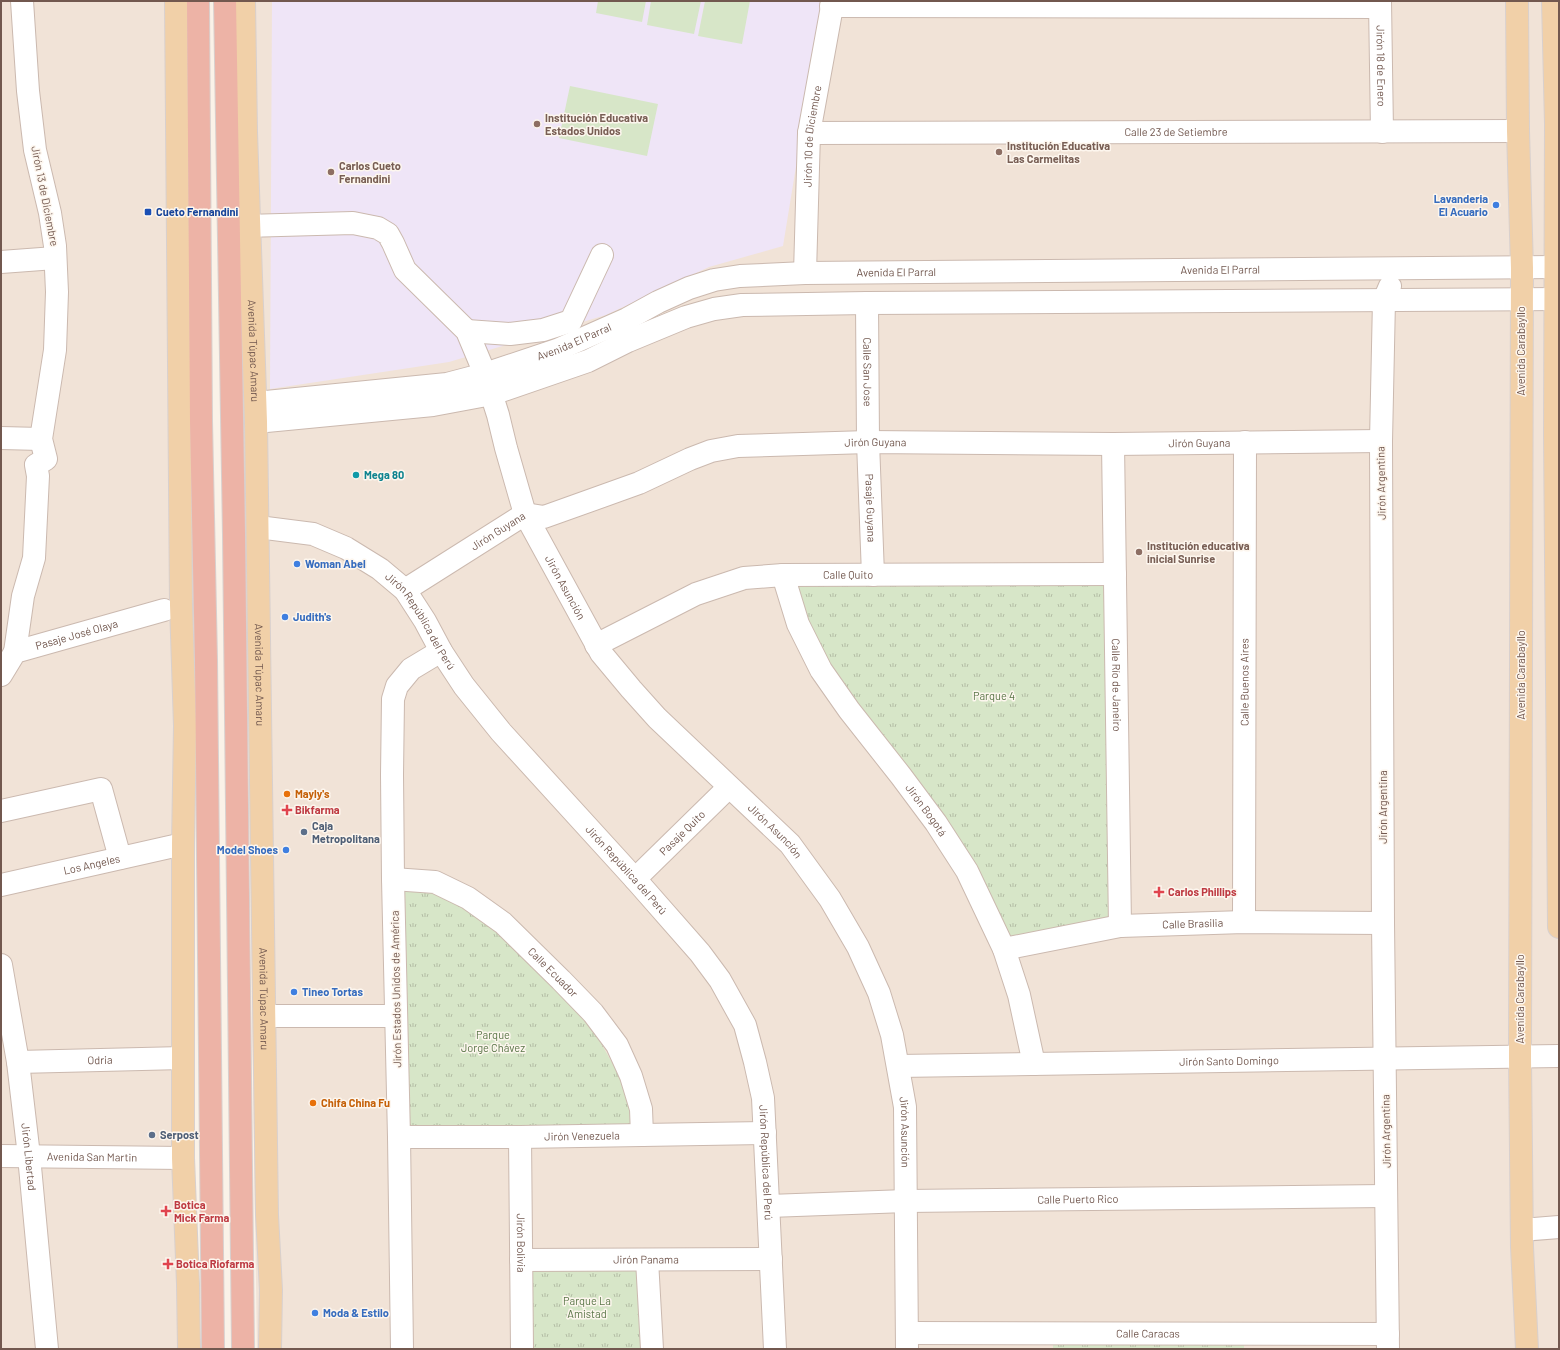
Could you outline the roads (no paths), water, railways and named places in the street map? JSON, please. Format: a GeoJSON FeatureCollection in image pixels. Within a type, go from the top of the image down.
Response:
{"type":"FeatureCollection","features":[{"type":"Feature","properties":{"kind":"highway"},"geometry":{"type":"LineString","coordinates":[[198,1],[200,421],[206,660],[213,1349]]}},
{"type":"Feature","properties":{"kind":"highway","name":"Avenida Túpac Amaru"},"geometry":{"type":"LineString","coordinates":[[225,1],[234,534],[243,1349]]}},
{"type":"Feature","properties":{"kind":"main road"},"geometry":{"type":"LineString","coordinates":[[176,1],[181,584],[186,726],[183,844],[183,1158],[189,1349]]}},
{"type":"Feature","properties":{"kind":"main road","name":"Avenida Túpac Amaru"},"geometry":{"type":"LineString","coordinates":[[244,1],[256,413],[270,1349]]}},
{"type":"Feature","properties":{"kind":"main road","name":"Avenida Carabayllo"},"geometry":{"type":"LineString","coordinates":[[1517,1],[1518,131],[1522,268],[1520,1058],[1522,1230],[1527,1349]]}},
{"type":"Feature","properties":{"kind":"main road"},"geometry":{"type":"LineString","coordinates":[[1553,1],[1558,124],[1557,434],[1559,927]]}},
{"type":"Feature","properties":{"kind":"street","name":"Jirón 13 de Diciembre"},"geometry":{"type":"LineString","coordinates":[[22,1],[28,91],[35,150],[50,213],[55,246],[57,292],[55,350],[41,439]]}},
{"type":"Feature","properties":{"kind":"street"},"geometry":{"type":"LineString","coordinates":[[832,4],[1380,4]]}},
{"type":"Feature","properties":{"kind":"street","name":"Jirón 10 de Diciembre"},"geometry":{"type":"LineString","coordinates":[[805,273],[810,133],[832,4]]}},
{"type":"Feature","properties":{"kind":"street","name":"Jirón 18 de Enero"},"geometry":{"type":"LineString","coordinates":[[1380,4],[1382,132]]}},
{"type":"Feature","properties":{"kind":"street","name":"Calle 23 de Setiembre"},"geometry":{"type":"LineString","coordinates":[[810,133],[1518,131]]}},
{"type":"Feature","properties":{"kind":"street"},"geometry":{"type":"LineString","coordinates":[[250,226],[353,224],[378,228],[388,234],[405,270],[467,331],[510,334],[543,330],[571,321],[602,255]]}},
{"type":"Feature","properties":{"kind":"street"},"geometry":{"type":"LineString","coordinates":[[1,262],[55,258]]}},
{"type":"Feature","properties":{"kind":"street","name":"Avenida El Parral"},"geometry":{"type":"LineString","coordinates":[[256,413],[447,384],[485,374],[564,347],[627,319],[658,302],[689,288],[714,280],[740,276],[805,273],[1557,267]]}},
{"type":"Feature","properties":{"kind":"street","name":"Jirón Argentina"},"geometry":{"type":"LineString","coordinates":[[1388,1341],[1383,923],[1381,441],[1384,300],[1397,269]]}},
{"type":"Feature","properties":{"kind":"street","name":"Avenida El Parral"},"geometry":{"type":"LineString","coordinates":[[256,413],[433,405],[492,394],[588,360],[674,321],[714,309],[742,305],[1557,299]]}},
{"type":"Feature","properties":{"kind":"street","name":"Calle San Jose"},"geometry":{"type":"LineString","coordinates":[[867,303],[868,442]]}},
{"type":"Feature","properties":{"kind":"street","name":"Jirón Asunción"},"geometry":{"type":"LineString","coordinates":[[467,331],[492,394],[525,514],[596,645],[631,690],[657,718],[790,844],[833,905],[858,947],[879,993],[892,1035],[905,1107],[907,1341]]}},
{"type":"Feature","properties":{"kind":"street"},"geometry":{"type":"LineString","coordinates":[[1,438],[41,439],[46,459],[36,465],[38,476],[34,558],[23,596],[15,652],[1,675]]}},
{"type":"Feature","properties":{"kind":"street","name":"Jirón Guyana"},"geometry":{"type":"LineString","coordinates":[[405,590],[525,514],[544,517],[639,484],[711,450],[764,444],[868,442],[1113,444],[1381,441]]}},
{"type":"Feature","properties":{"kind":"street","name":"Pasaje Guyana"},"geometry":{"type":"LineString","coordinates":[[868,442],[873,575]]}},
{"type":"Feature","properties":{"kind":"street","name":"Calle Buenos Aires"},"geometry":{"type":"LineString","coordinates":[[1244,922],[1245,442]]}},
{"type":"Feature","properties":{"kind":"street","name":"Calle Río de Janeiro"},"geometry":{"type":"LineString","coordinates":[[1113,444],[1120,926]]}},
{"type":"Feature","properties":{"kind":"street","name":"Jirón República del Perú"},"geometry":{"type":"LineString","coordinates":[[258,527],[313,534],[346,548],[380,569],[405,590],[426,620],[441,651],[464,686],[502,732],[700,953],[720,980],[745,1025],[763,1098],[775,1349]]}},
{"type":"Feature","properties":{"kind":"street","name":"Calle Quito"},"geometry":{"type":"LineString","coordinates":[[596,645],[696,594],[744,578],[783,575],[1115,574]]}},
{"type":"Feature","properties":{"kind":"street","name":"Jirón Bogotá"},"geometry":{"type":"LineString","coordinates":[[783,575],[798,624],[821,670],[849,710],[936,823],[967,871],[1004,949],[1019,995],[1034,1064]]}},
{"type":"Feature","properties":{"kind":"street","name":"Pasaje José Olaya"},"geometry":{"type":"LineString","coordinates":[[15,652],[164,610]]}},
{"type":"Feature","properties":{"kind":"street","name":"Jirón Estados Unidos de América"},"geometry":{"type":"LineString","coordinates":[[402,1349],[393,879],[393,699],[397,686],[412,669],[441,651]]}},
{"type":"Feature","properties":{"kind":"street","name":"Pasaje Quito"},"geometry":{"type":"LineString","coordinates":[[635,879],[729,787]]}},
{"type":"Feature","properties":{"kind":"street"},"geometry":{"type":"LineString","coordinates":[[1,811],[101,789],[120,858]]}},
{"type":"Feature","properties":{"kind":"street","name":"Los Angeles"},"geometry":{"type":"LineString","coordinates":[[1,885],[183,844]]}},
{"type":"Feature","properties":{"kind":"street","name":"Calle Ecuador"},"geometry":{"type":"LineString","coordinates":[[393,879],[436,882],[468,898],[503,922],[561,980],[593,1013],[617,1046],[631,1076],[641,1109],[642,1135]]}},
{"type":"Feature","properties":{"kind":"street","name":"Calle Brasilia"},"geometry":{"type":"LineString","coordinates":[[1004,949],[1120,926],[1244,922],[1383,923]]}},
{"type":"Feature","properties":{"kind":"street","name":"Jirón Libertad"},"geometry":{"type":"LineString","coordinates":[[1,965],[18,1062],[29,1156],[47,1349]]}},
{"type":"Feature","properties":{"kind":"street"},"geometry":{"type":"LineString","coordinates":[[265,1016],[396,1016]]}},
{"type":"Feature","properties":{"kind":"street","name":"Jirón Santo Domingo"},"geometry":{"type":"LineString","coordinates":[[898,1066],[1520,1058],[1559,1056]]}},
{"type":"Feature","properties":{"kind":"street","name":"Odria"},"geometry":{"type":"LineString","coordinates":[[18,1062],[183,1058]]}},
{"type":"Feature","properties":{"kind":"street","name":"Jirón Venezuela"},"geometry":{"type":"LineString","coordinates":[[399,1137],[520,1137],[765,1133]]}},
{"type":"Feature","properties":{"kind":"street","name":"Jirón Bolivia"},"geometry":{"type":"LineString","coordinates":[[520,1137],[522,1349]]}},
{"type":"Feature","properties":{"kind":"street","name":"Avenida San Martin"},"geometry":{"type":"LineString","coordinates":[[1,1156],[183,1158]]}},
{"type":"Feature","properties":{"kind":"street","name":"Calle Puerto Rico"},"geometry":{"type":"LineString","coordinates":[[769,1206],[906,1201],[1386,1196]]}},
{"type":"Feature","properties":{"kind":"street"},"geometry":{"type":"LineString","coordinates":[[1522,1230],[1559,1226]]}},
{"type":"Feature","properties":{"kind":"street","name":"Jirón Panama"},"geometry":{"type":"LineString","coordinates":[[521,1260],[771,1258]]}},
{"type":"Feature","properties":{"kind":"street"},"geometry":{"type":"LineString","coordinates":[[647,1260],[652,1349]]}},
{"type":"Feature","properties":{"kind":"street","name":"Calle Caracas"},"geometry":{"type":"LineString","coordinates":[[907,1341],[1388,1341]]}},
{"type":"Feature","properties":{"kind":"place","name":"Institución Educativa Estados Unidos"},"geometry":{"type":"Point","coordinates":[537,124]}},
{"type":"Feature","properties":{"kind":"place","name":"Institución Educativa Las Carmelitas"},"geometry":{"type":"Point","coordinates":[999,152]}},
{"type":"Feature","properties":{"kind":"place","name":"Carlos Cueto Fernandini"},"geometry":{"type":"Point","coordinates":[331,172]}},
{"type":"Feature","properties":{"kind":"place","name":"Lavanderia El Acuario"},"geometry":{"type":"Point","coordinates":[1496,205]}},
{"type":"Feature","properties":{"kind":"place","name":"Cueto Fernandini"},"geometry":{"type":"Point","coordinates":[148,212]}},
{"type":"Feature","properties":{"kind":"place","name":"Mega 80"},"geometry":{"type":"Point","coordinates":[356,475]}},
{"type":"Feature","properties":{"kind":"place","name":"Institución educativa inicial Sunrise"},"geometry":{"type":"Point","coordinates":[1139,552]}},
{"type":"Feature","properties":{"kind":"place","name":"Woman Abel"},"geometry":{"type":"Point","coordinates":[297,564]}},
{"type":"Feature","properties":{"kind":"place","name":"Judith's"},"geometry":{"type":"Point","coordinates":[285,617]}},
{"type":"Feature","properties":{"kind":"place","name":"Mayly's"},"geometry":{"type":"Point","coordinates":[287,794]}},
{"type":"Feature","properties":{"kind":"place","name":"Bikfarma"},"geometry":{"type":"Point","coordinates":[287,810]}},
{"type":"Feature","properties":{"kind":"place","name":"Caja Metropolitana"},"geometry":{"type":"Point","coordinates":[304,832]}},
{"type":"Feature","properties":{"kind":"place","name":"Model Shoes"},"geometry":{"type":"Point","coordinates":[286,850]}},
{"type":"Feature","properties":{"kind":"place","name":"Carlos Phillips"},"geometry":{"type":"Point","coordinates":[1159,892]}},
{"type":"Feature","properties":{"kind":"place","name":"Tineo Tortas"},"geometry":{"type":"Point","coordinates":[294,992]}},
{"type":"Feature","properties":{"kind":"place","name":"Chifa China Fu"},"geometry":{"type":"Point","coordinates":[313,1103]}},
{"type":"Feature","properties":{"kind":"place","name":"Serpost"},"geometry":{"type":"Point","coordinates":[152,1135]}},
{"type":"Feature","properties":{"kind":"place","name":"Botica Mick Farma"},"geometry":{"type":"Point","coordinates":[166,1211]}},
{"type":"Feature","properties":{"kind":"place","name":"Botica Riofarma"},"geometry":{"type":"Point","coordinates":[168,1264]}},
{"type":"Feature","properties":{"kind":"place","name":"Moda & Estilo"},"geometry":{"type":"Point","coordinates":[315,1313]}},
{"type":"Feature","properties":{"kind":"park label","name":"Parque 4"},"geometry":{"type":"Point","coordinates":[994,696]}},
{"type":"Feature","properties":{"kind":"park label","name":"Parque Jorge Chávez"},"geometry":{"type":"Point","coordinates":[493,1041]}},
{"type":"Feature","properties":{"kind":"park label","name":"Parque La Amistad"},"geometry":{"type":"Point","coordinates":[587,1307]}}]}
